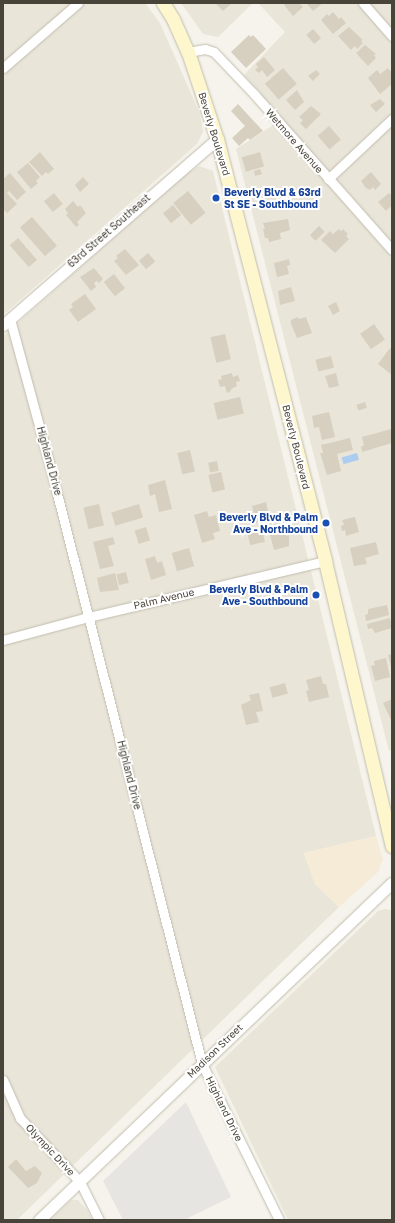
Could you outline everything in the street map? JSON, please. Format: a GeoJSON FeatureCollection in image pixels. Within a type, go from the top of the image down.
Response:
{"type":"FeatureCollection","features":[{"type":"Feature","properties":{"kind":"main road","name":"Beverly Boulevard"},"geometry":{"type":"LineString","coordinates":[[163,3],[173,19],[188,52],[217,138],[325,561],[392,846]]}},
{"type":"Feature","properties":{"kind":"street"},"geometry":{"type":"LineString","coordinates":[[3,68],[78,3]]}},
{"type":"Feature","properties":{"kind":"street"},"geometry":{"type":"LineString","coordinates":[[363,3],[392,36]]}},
{"type":"Feature","properties":{"kind":"street","name":"Wetmore Avenue"},"geometry":{"type":"LineString","coordinates":[[188,52],[205,49],[214,52],[254,94],[392,250]]}},
{"type":"Feature","properties":{"kind":"street"},"geometry":{"type":"LineString","coordinates":[[328,179],[392,119]]}},
{"type":"Feature","properties":{"kind":"street","name":"63rd Street Southeast"},"geometry":{"type":"LineString","coordinates":[[7,322],[217,138]]}},
{"type":"Feature","properties":{"kind":"street","name":"Highland Drive"},"geometry":{"type":"LineString","coordinates":[[7,322],[50,466],[202,1064],[279,1220]]}},
{"type":"Feature","properties":{"kind":"street","name":"Palm Avenue"},"geometry":{"type":"LineString","coordinates":[[3,640],[88,617],[325,561]]}},
{"type":"Feature","properties":{"kind":"street","name":"Madison Street"},"geometry":{"type":"LineString","coordinates":[[39,1220],[392,883]]}},
{"type":"Feature","properties":{"kind":"street","name":"Olympic Drive"},"geometry":{"type":"LineString","coordinates":[[3,1080],[20,1118],[80,1182],[99,1220]]}},
{"type":"Feature","properties":{"kind":"shaded area"},"geometry":{"type":"Polygon","coordinates":[[[3,3],[145,3],[160,23],[200,114],[203,132],[197,144],[3,315],[3,3]]]}},
{"type":"Feature","properties":{"kind":"shaded area"},"geometry":{"type":"Polygon","coordinates":[[[181,3],[253,3],[218,37],[203,34],[181,3]]]}},
{"type":"Feature","properties":{"kind":"shaded area"},"geometry":{"type":"Polygon","coordinates":[[[258,3],[392,3],[392,749],[389,751],[236,149],[283,119],[244,75],[285,32],[258,3]]]}},
{"type":"Feature","properties":{"kind":"shaded area"},"geometry":{"type":"Polygon","coordinates":[[[199,166],[213,171],[376,836],[304,853],[315,884],[339,907],[17,1220],[3,1220],[3,336],[183,176],[199,166]]]}},
{"type":"Feature","properties":{"kind":"shaded area"},"geometry":{"type":"Polygon","coordinates":[[[376,836],[383,859],[378,872],[339,907],[315,884],[304,853],[376,836]]]}},
{"type":"Feature","properties":{"kind":"shaded area"},"geometry":{"type":"Polygon","coordinates":[[[385,909],[392,910],[392,1220],[288,1220],[215,1067],[378,911],[385,909]]]}},
{"type":"Feature","properties":{"kind":"shaded area"},"geometry":{"type":"Polygon","coordinates":[[[186,1102],[231,1197],[184,1220],[123,1220],[103,1181],[186,1102]]]}},
{"type":"Feature","properties":{"kind":"shaded area"},"geometry":{"type":"Polygon","coordinates":[[[71,1200],[78,1200],[87,1210],[92,1220],[50,1220],[71,1200]]]}},
{"type":"Feature","properties":{"kind":"water"},"geometry":{"type":"Polygon","coordinates":[[[357,453],[359,460],[344,464],[342,457],[357,453]]]}},
{"type":"Feature","properties":{"kind":"building"},"geometry":{"type":"Polygon","coordinates":[[[215,3],[232,3],[223,11],[215,3]]]}},
{"type":"Feature","properties":{"kind":"building"},"geometry":{"type":"Polygon","coordinates":[[[287,3],[301,3],[300,4],[303,7],[293,16],[284,5],[287,3]]]}},
{"type":"Feature","properties":{"kind":"building"},"geometry":{"type":"Polygon","coordinates":[[[306,3],[323,3],[313,11],[306,3]]]}},
{"type":"Feature","properties":{"kind":"building"},"geometry":{"type":"Polygon","coordinates":[[[333,12],[339,19],[341,17],[346,23],[333,34],[321,20],[327,14],[329,16],[333,12]]]}},
{"type":"Feature","properties":{"kind":"building"},"geometry":{"type":"Polygon","coordinates":[[[349,27],[363,40],[361,41],[363,43],[357,49],[355,46],[351,50],[338,36],[349,27]]]}},
{"type":"Feature","properties":{"kind":"building"},"geometry":{"type":"Polygon","coordinates":[[[313,29],[321,38],[314,44],[306,35],[313,29]]]}},
{"type":"Feature","properties":{"kind":"building"},"geometry":{"type":"Polygon","coordinates":[[[249,35],[251,37],[253,35],[266,49],[246,68],[231,52],[249,35]]]}},
{"type":"Feature","properties":{"kind":"building"},"geometry":{"type":"Polygon","coordinates":[[[365,45],[376,54],[374,55],[376,58],[368,66],[356,53],[365,45]]]}},
{"type":"Feature","properties":{"kind":"building"},"geometry":{"type":"Polygon","coordinates":[[[264,57],[275,70],[267,77],[262,70],[259,73],[255,70],[258,67],[256,64],[264,57]]]}},
{"type":"Feature","properties":{"kind":"building"},"geometry":{"type":"Polygon","coordinates":[[[283,68],[297,84],[279,100],[265,84],[283,68]]]}},
{"type":"Feature","properties":{"kind":"building"},"geometry":{"type":"Polygon","coordinates":[[[388,68],[392,73],[392,84],[380,94],[368,78],[377,70],[380,74],[388,68]]]}},
{"type":"Feature","properties":{"kind":"building"},"geometry":{"type":"Polygon","coordinates":[[[316,70],[320,74],[313,81],[308,76],[316,70]]]}},
{"type":"Feature","properties":{"kind":"building"},"geometry":{"type":"Polygon","coordinates":[[[297,90],[304,102],[295,110],[286,100],[297,90]]]}},
{"type":"Feature","properties":{"kind":"building"},"geometry":{"type":"Polygon","coordinates":[[[380,99],[385,104],[376,112],[370,105],[380,99]]]}},
{"type":"Feature","properties":{"kind":"building"},"geometry":{"type":"Polygon","coordinates":[[[238,104],[263,131],[250,140],[248,138],[239,146],[232,138],[245,126],[231,111],[238,104]]]}},
{"type":"Feature","properties":{"kind":"building"},"geometry":{"type":"Polygon","coordinates":[[[311,106],[321,114],[306,129],[300,123],[303,120],[299,117],[311,106]]]}},
{"type":"Feature","properties":{"kind":"building"},"geometry":{"type":"Polygon","coordinates":[[[329,126],[341,140],[329,149],[318,136],[329,126]]]}},
{"type":"Feature","properties":{"kind":"building"},"geometry":{"type":"Polygon","coordinates":[[[40,152],[54,169],[48,174],[46,172],[42,176],[29,162],[40,152]]]}},
{"type":"Feature","properties":{"kind":"building"},"geometry":{"type":"Polygon","coordinates":[[[260,152],[264,166],[246,172],[242,157],[260,152]]]}},
{"type":"Feature","properties":{"kind":"building"},"geometry":{"type":"Polygon","coordinates":[[[28,163],[40,177],[36,181],[38,183],[31,189],[17,172],[28,163]]]}},
{"type":"Feature","properties":{"kind":"building"},"geometry":{"type":"Polygon","coordinates":[[[260,169],[262,174],[255,176],[254,171],[260,169]]]}},
{"type":"Feature","properties":{"kind":"building"},"geometry":{"type":"Polygon","coordinates":[[[371,172],[381,184],[375,190],[373,187],[370,190],[366,188],[361,181],[371,172]]]}},
{"type":"Feature","properties":{"kind":"building"},"geometry":{"type":"Polygon","coordinates":[[[10,173],[26,192],[17,200],[9,191],[7,193],[17,204],[7,213],[3,209],[3,179],[10,173]]]}},
{"type":"Feature","properties":{"kind":"building"},"geometry":{"type":"Polygon","coordinates":[[[83,177],[89,184],[80,192],[75,185],[83,177]]]}},
{"type":"Feature","properties":{"kind":"building"},"geometry":{"type":"Polygon","coordinates":[[[188,191],[206,213],[191,225],[173,203],[188,191]]]}},
{"type":"Feature","properties":{"kind":"building"},"geometry":{"type":"Polygon","coordinates":[[[54,193],[63,204],[53,212],[44,201],[54,193]]]}},
{"type":"Feature","properties":{"kind":"building"},"geometry":{"type":"Polygon","coordinates":[[[389,193],[392,196],[392,205],[386,211],[378,202],[389,193]]]}},
{"type":"Feature","properties":{"kind":"building"},"geometry":{"type":"Polygon","coordinates":[[[73,201],[78,207],[80,205],[86,213],[77,222],[79,225],[76,227],[66,215],[68,213],[65,209],[73,201]]]}},
{"type":"Feature","properties":{"kind":"building"},"geometry":{"type":"Polygon","coordinates":[[[173,205],[181,215],[171,223],[163,213],[173,205]]]}},
{"type":"Feature","properties":{"kind":"building"},"geometry":{"type":"Polygon","coordinates":[[[32,217],[57,246],[45,256],[20,227],[32,217]]]}},
{"type":"Feature","properties":{"kind":"building"},"geometry":{"type":"Polygon","coordinates":[[[288,219],[290,230],[280,233],[281,239],[269,242],[268,238],[265,238],[263,223],[288,219]]]}},
{"type":"Feature","properties":{"kind":"building"},"geometry":{"type":"Polygon","coordinates":[[[319,226],[325,232],[315,241],[310,235],[319,226]]]}},
{"type":"Feature","properties":{"kind":"building"},"geometry":{"type":"Polygon","coordinates":[[[339,229],[341,231],[343,229],[348,234],[346,236],[349,239],[335,253],[321,240],[330,231],[333,234],[339,229]]]}},
{"type":"Feature","properties":{"kind":"building"},"geometry":{"type":"Polygon","coordinates":[[[18,238],[37,260],[29,267],[10,245],[18,238]]]}},
{"type":"Feature","properties":{"kind":"building"},"geometry":{"type":"Polygon","coordinates":[[[125,249],[139,265],[126,275],[114,261],[118,258],[116,256],[125,249]]]}},
{"type":"Feature","properties":{"kind":"building"},"geometry":{"type":"Polygon","coordinates":[[[148,253],[155,261],[146,269],[139,261],[148,253]]]}},
{"type":"Feature","properties":{"kind":"building"},"geometry":{"type":"Polygon","coordinates":[[[289,259],[290,265],[287,266],[289,274],[277,277],[274,263],[289,259]]]}},
{"type":"Feature","properties":{"kind":"building"},"geometry":{"type":"Polygon","coordinates":[[[94,268],[103,279],[99,283],[97,281],[94,283],[96,287],[91,291],[80,277],[94,268]]]}},
{"type":"Feature","properties":{"kind":"building"},"geometry":{"type":"Polygon","coordinates":[[[114,274],[125,288],[115,296],[104,282],[114,274]]]}},
{"type":"Feature","properties":{"kind":"building"},"geometry":{"type":"Polygon","coordinates":[[[291,287],[295,301],[280,305],[278,291],[291,287]]]}},
{"type":"Feature","properties":{"kind":"building"},"geometry":{"type":"Polygon","coordinates":[[[85,294],[96,309],[78,322],[69,310],[73,307],[71,304],[85,294]]]}},
{"type":"Feature","properties":{"kind":"building"},"geometry":{"type":"Polygon","coordinates":[[[336,302],[340,311],[333,315],[328,306],[336,302]]]}},
{"type":"Feature","properties":{"kind":"building"},"geometry":{"type":"Polygon","coordinates":[[[298,317],[299,319],[306,317],[312,333],[297,338],[291,324],[291,320],[298,317]]]}},
{"type":"Feature","properties":{"kind":"building"},"geometry":{"type":"Polygon","coordinates":[[[374,324],[385,340],[371,349],[360,334],[374,324]]]}},
{"type":"Feature","properties":{"kind":"building"},"geometry":{"type":"Polygon","coordinates":[[[225,334],[231,359],[216,363],[210,337],[225,334]]]}},
{"type":"Feature","properties":{"kind":"building"},"geometry":{"type":"Polygon","coordinates":[[[390,348],[392,350],[392,375],[378,364],[390,348]]]}},
{"type":"Feature","properties":{"kind":"building"},"geometry":{"type":"Polygon","coordinates":[[[331,356],[334,368],[318,372],[315,360],[331,356]]]}},
{"type":"Feature","properties":{"kind":"building"},"geometry":{"type":"Polygon","coordinates":[[[232,373],[233,377],[238,375],[240,381],[236,382],[237,386],[227,393],[225,386],[220,387],[218,380],[222,379],[221,376],[232,373]]]}},
{"type":"Feature","properties":{"kind":"building"},"geometry":{"type":"Polygon","coordinates":[[[336,373],[339,386],[329,388],[325,376],[336,373]]]}},
{"type":"Feature","properties":{"kind":"building"},"geometry":{"type":"Polygon","coordinates":[[[240,397],[244,414],[218,420],[214,403],[240,397]]]}},
{"type":"Feature","properties":{"kind":"building"},"geometry":{"type":"Polygon","coordinates":[[[365,402],[367,408],[358,410],[356,405],[365,402]]]}},
{"type":"Feature","properties":{"kind":"building"},"geometry":{"type":"Polygon","coordinates":[[[329,412],[335,437],[322,440],[319,427],[314,428],[312,416],[329,412]]]}},
{"type":"Feature","properties":{"kind":"building"},"geometry":{"type":"Polygon","coordinates":[[[391,429],[392,443],[362,452],[361,446],[364,446],[362,437],[391,429]]]}},
{"type":"Feature","properties":{"kind":"building"},"geometry":{"type":"Polygon","coordinates":[[[350,438],[353,450],[337,454],[341,471],[327,475],[320,453],[323,453],[321,445],[350,438]]]}},
{"type":"Feature","properties":{"kind":"building"},"geometry":{"type":"Polygon","coordinates":[[[190,450],[195,471],[182,474],[177,453],[190,450]]]}},
{"type":"Feature","properties":{"kind":"building"},"geometry":{"type":"Polygon","coordinates":[[[217,461],[219,471],[210,473],[208,463],[217,461]]]}},
{"type":"Feature","properties":{"kind":"building"},"geometry":{"type":"Polygon","coordinates":[[[221,472],[225,490],[212,492],[208,475],[221,472]]]}},
{"type":"Feature","properties":{"kind":"building"},"geometry":{"type":"Polygon","coordinates":[[[165,480],[172,509],[159,512],[155,494],[150,496],[148,485],[165,480]]]}},
{"type":"Feature","properties":{"kind":"building"},"geometry":{"type":"Polygon","coordinates":[[[266,502],[270,519],[252,524],[250,515],[254,514],[252,506],[266,502]]]}},
{"type":"Feature","properties":{"kind":"building"},"geometry":{"type":"Polygon","coordinates":[[[99,504],[104,525],[88,529],[83,508],[99,504]]]}},
{"type":"Feature","properties":{"kind":"building"},"geometry":{"type":"Polygon","coordinates":[[[139,504],[143,517],[115,526],[111,512],[139,504]]]}},
{"type":"Feature","properties":{"kind":"building"},"geometry":{"type":"Polygon","coordinates":[[[207,511],[209,517],[216,515],[220,531],[213,533],[215,539],[202,543],[194,515],[207,511]]]}},
{"type":"Feature","properties":{"kind":"building"},"geometry":{"type":"Polygon","coordinates":[[[355,517],[359,532],[346,536],[345,530],[342,531],[341,526],[344,525],[342,520],[355,517]]]}},
{"type":"Feature","properties":{"kind":"building"},"geometry":{"type":"Polygon","coordinates":[[[146,527],[150,540],[139,544],[135,531],[146,527]]]}},
{"type":"Feature","properties":{"kind":"building"},"geometry":{"type":"Polygon","coordinates":[[[262,530],[265,542],[250,545],[247,534],[262,530]]]}},
{"type":"Feature","properties":{"kind":"building"},"geometry":{"type":"Polygon","coordinates":[[[285,531],[286,536],[289,535],[289,546],[274,550],[270,535],[285,531]]]}},
{"type":"Feature","properties":{"kind":"building"},"geometry":{"type":"Polygon","coordinates":[[[113,537],[115,544],[108,546],[114,566],[100,569],[93,542],[113,537]]]}},
{"type":"Feature","properties":{"kind":"building"},"geometry":{"type":"Polygon","coordinates":[[[376,542],[379,554],[365,558],[367,564],[354,566],[350,548],[376,542]]]}},
{"type":"Feature","properties":{"kind":"building"},"geometry":{"type":"Polygon","coordinates":[[[189,548],[194,566],[177,571],[172,553],[189,548]]]}},
{"type":"Feature","properties":{"kind":"building"},"geometry":{"type":"Polygon","coordinates":[[[155,556],[157,563],[162,561],[166,575],[151,580],[145,559],[155,556]]]}},
{"type":"Feature","properties":{"kind":"building"},"geometry":{"type":"Polygon","coordinates":[[[126,572],[129,583],[119,585],[116,575],[126,572]]]}},
{"type":"Feature","properties":{"kind":"building"},"geometry":{"type":"Polygon","coordinates":[[[115,573],[119,590],[100,592],[97,578],[115,573]]]}},
{"type":"Feature","properties":{"kind":"building"},"geometry":{"type":"Polygon","coordinates":[[[387,605],[389,615],[366,621],[365,615],[368,614],[368,609],[387,605]]]}},
{"type":"Feature","properties":{"kind":"building"},"geometry":{"type":"Polygon","coordinates":[[[390,618],[392,628],[375,633],[372,628],[368,629],[367,624],[390,618]]]}},
{"type":"Feature","properties":{"kind":"building"},"geometry":{"type":"Polygon","coordinates":[[[392,654],[392,667],[391,667],[388,655],[392,654]]]}},
{"type":"Feature","properties":{"kind":"building"},"geometry":{"type":"Polygon","coordinates":[[[386,658],[390,677],[375,681],[371,666],[375,665],[374,661],[386,658]]]}},
{"type":"Feature","properties":{"kind":"building"},"geometry":{"type":"Polygon","coordinates":[[[321,676],[323,684],[326,684],[329,697],[309,702],[306,691],[309,690],[306,680],[321,676]]]}},
{"type":"Feature","properties":{"kind":"building"},"geometry":{"type":"Polygon","coordinates":[[[285,683],[288,694],[272,698],[270,687],[285,683]]]}},
{"type":"Feature","properties":{"kind":"building"},"geometry":{"type":"Polygon","coordinates":[[[259,693],[263,711],[256,712],[259,722],[246,725],[241,705],[251,700],[249,695],[259,693]]]}},
{"type":"Feature","properties":{"kind":"building"},"geometry":{"type":"Polygon","coordinates":[[[392,699],[392,722],[383,703],[392,699]]]}},
{"type":"Feature","properties":{"kind":"building"},"geometry":{"type":"Polygon","coordinates":[[[16,1159],[26,1171],[35,1166],[42,1173],[37,1183],[28,1188],[8,1167],[16,1159]]]}},
{"type":"Feature","properties":{"kind":"place","name":"Beverly Blvd & 63rd St SE - Southbound"},"geometry":{"type":"Point","coordinates":[216,198]}},
{"type":"Feature","properties":{"kind":"place","name":"Beverly Blvd & Palm Ave - Northbound"},"geometry":{"type":"Point","coordinates":[326,523]}},
{"type":"Feature","properties":{"kind":"place","name":"Beverly Blvd & Palm Ave - Southbound"},"geometry":{"type":"Point","coordinates":[316,595]}}]}
